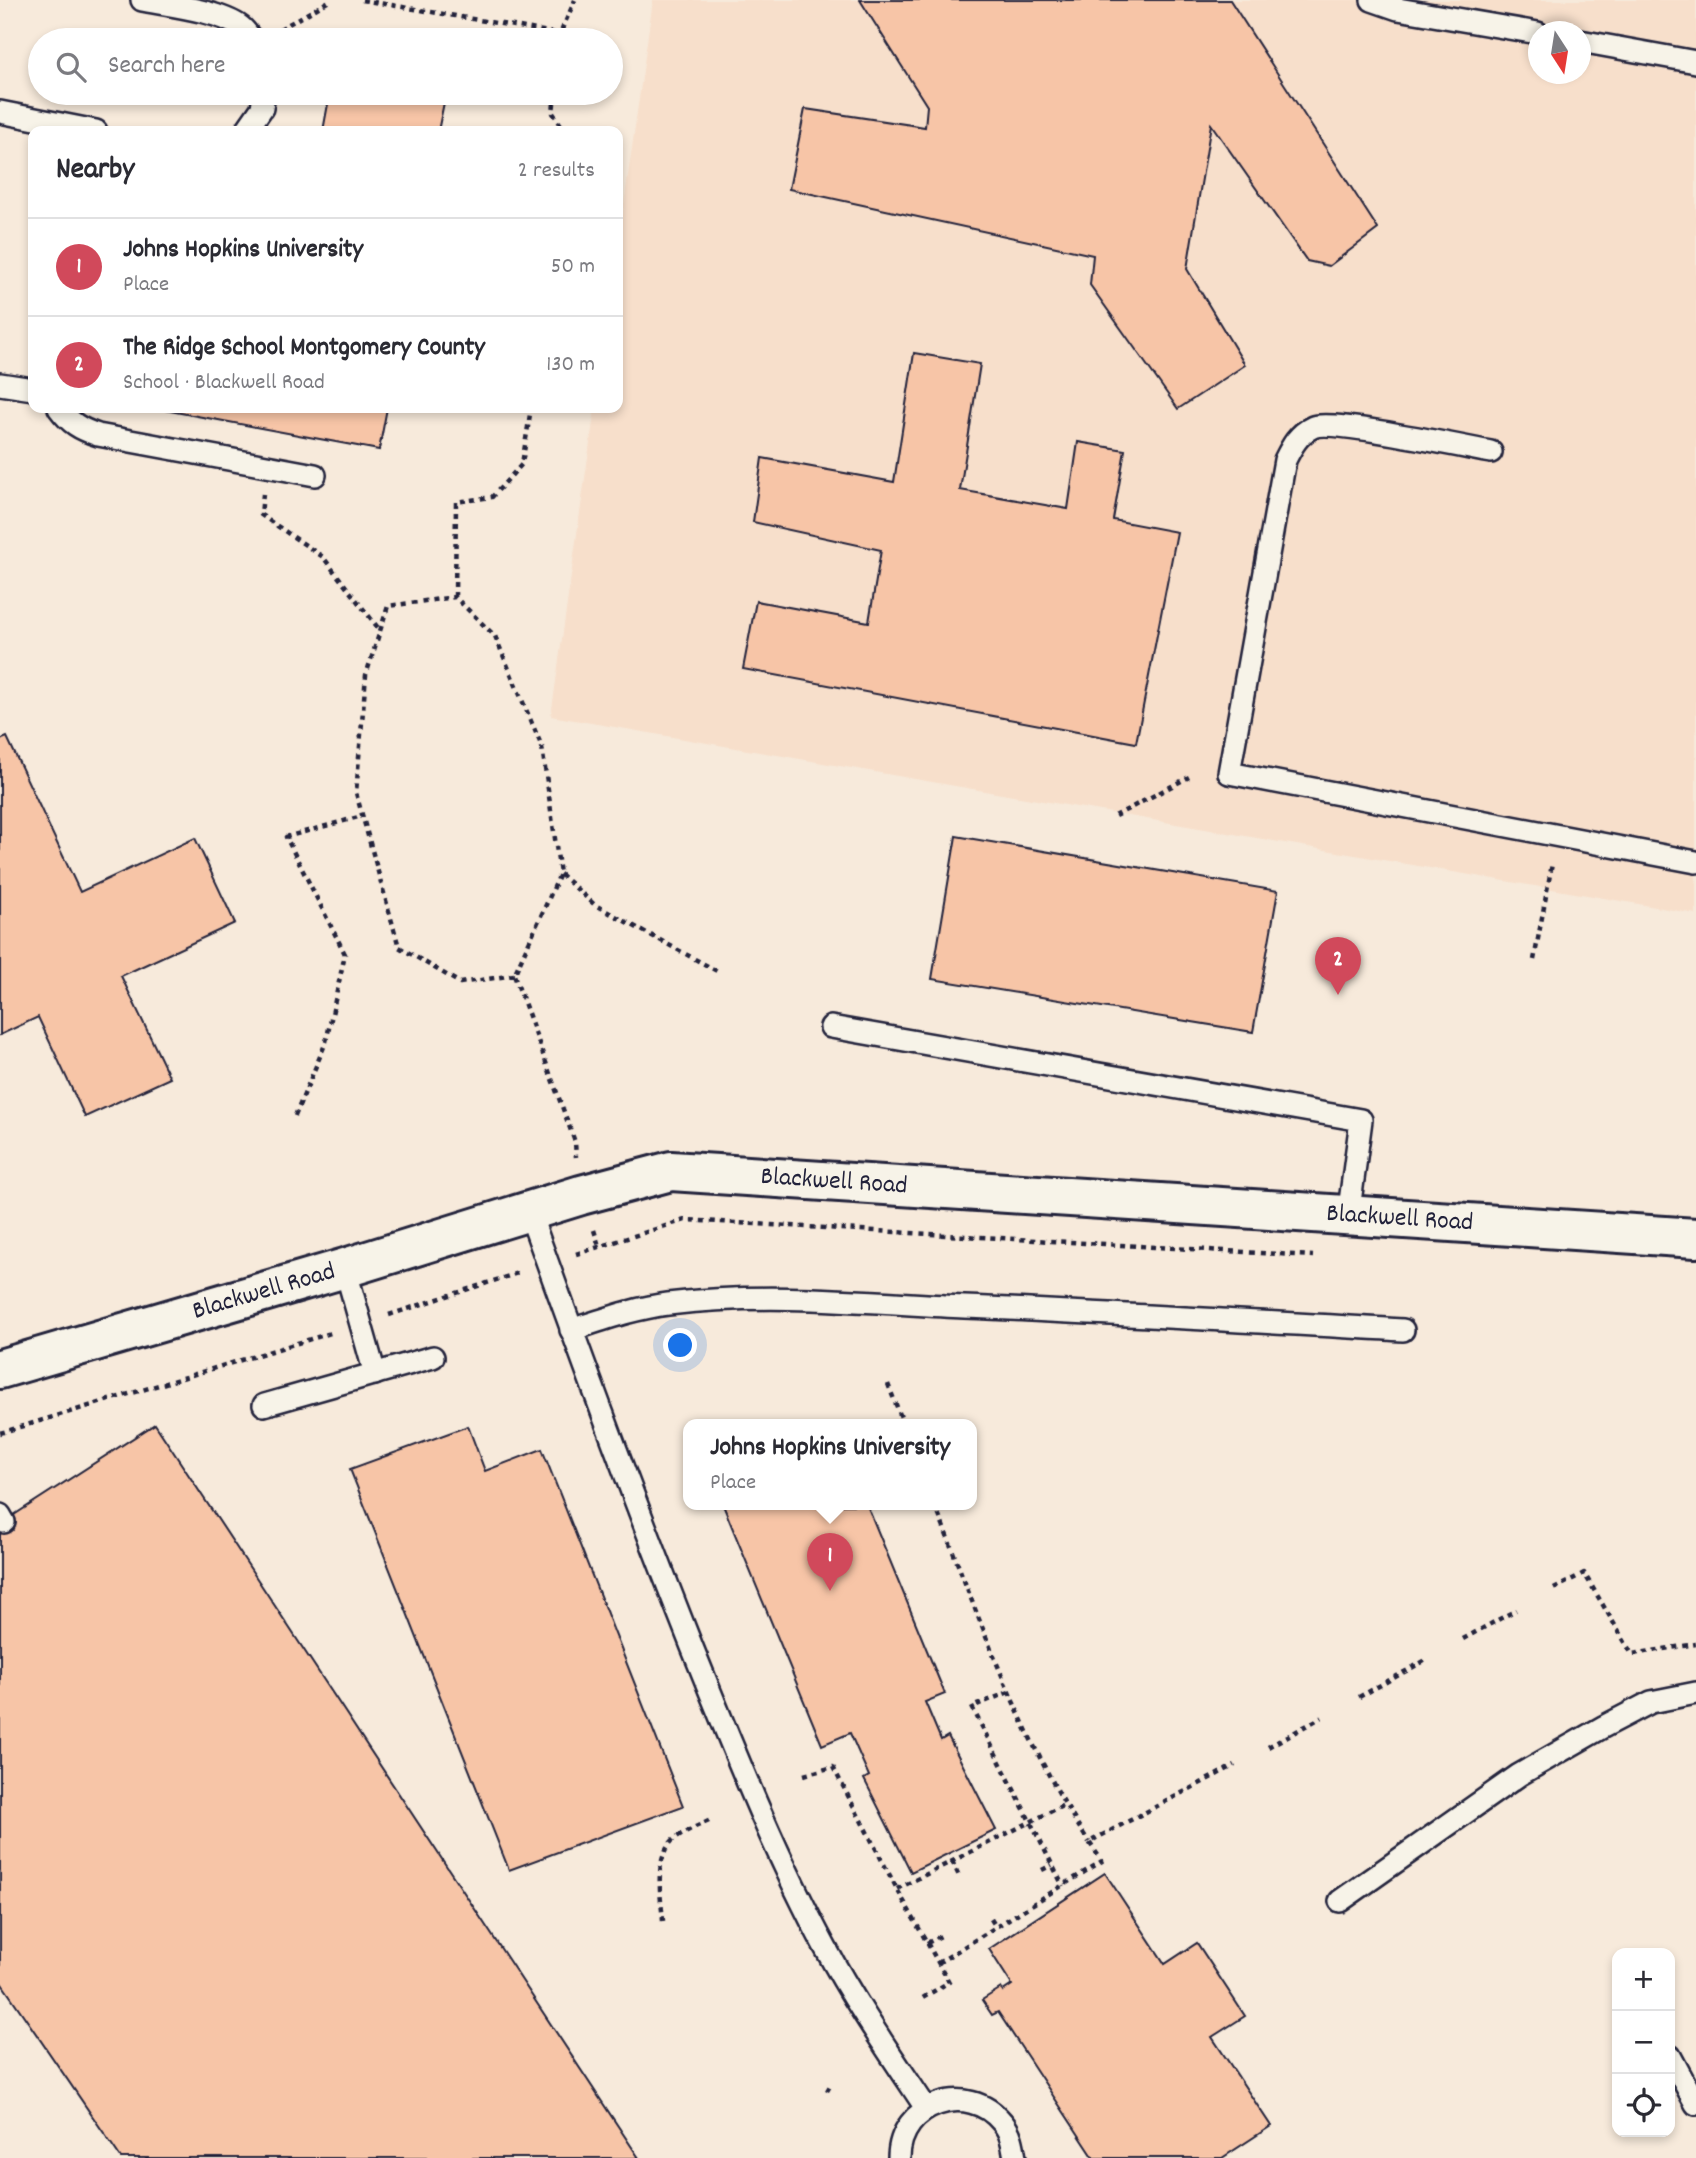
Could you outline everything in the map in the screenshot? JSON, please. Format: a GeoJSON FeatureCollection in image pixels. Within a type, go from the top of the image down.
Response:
{"type":"FeatureCollection","features":[{"type":"Feature","properties":{"kind":"street","name":"Blackwell Road"},"geometry":{"type":"LineString","coordinates":[[0,1369],[345,1268],[581,1195],[671,1171],[1696,1238]]}},
{"type":"Feature","properties":{"kind":"lane"},"geometry":{"type":"LineString","coordinates":[[142,0],[186,8],[243,28]]}},
{"type":"Feature","properties":{"kind":"lane"},"geometry":{"type":"LineString","coordinates":[[1372,0],[1398,9],[1528,31]]}},
{"type":"Feature","properties":{"kind":"lane"},"geometry":{"type":"LineString","coordinates":[[1591,43],[1696,62]]}},
{"type":"Feature","properties":{"kind":"lane"},"geometry":{"type":"LineString","coordinates":[[249,126],[262,105]]}},
{"type":"Feature","properties":{"kind":"lane"},"geometry":{"type":"LineString","coordinates":[[0,111],[72,126]]}},
{"type":"Feature","properties":{"kind":"lane"},"geometry":{"type":"LineString","coordinates":[[0,384],[28,388]]}},
{"type":"Feature","properties":{"kind":"lane"},"geometry":{"type":"LineString","coordinates":[[63,413],[80,429],[98,435],[315,475]]}},
{"type":"Feature","properties":{"kind":"lane"},"geometry":{"type":"LineString","coordinates":[[1491,452],[1344,426],[1314,426],[1295,440],[1285,460],[1229,773],[1696,862]]}},
{"type":"Feature","properties":{"kind":"lane"},"geometry":{"type":"LineString","coordinates":[[831,1027],[1361,1120],[1348,1217]]}},
{"type":"Feature","properties":{"kind":"lane"},"geometry":{"type":"LineString","coordinates":[[529,1211],[570,1330],[753,1798],[825,1947],[872,2027],[926,2108]]}},
{"type":"Feature","properties":{"kind":"lane"},"geometry":{"type":"LineString","coordinates":[[345,1268],[375,1374]]}},
{"type":"Feature","properties":{"kind":"lane"},"geometry":{"type":"LineString","coordinates":[[570,1330],[665,1304],[774,1298],[1403,1330]]}},
{"type":"Feature","properties":{"kind":"lane"},"geometry":{"type":"LineString","coordinates":[[264,1405],[433,1357]]}},
{"type":"Feature","properties":{"kind":"lane"},"geometry":{"type":"LineString","coordinates":[[1340,1901],[1531,1768],[1651,1702],[1696,1693]]}},
{"type":"Feature","properties":{"kind":"lane"},"geometry":{"type":"LineString","coordinates":[[1675,2065],[1696,2104]]}},
{"type":"Feature","properties":{"kind":"lane"},"geometry":{"type":"LineString","coordinates":[[899,2158],[905,2130],[926,2108],[952,2100],[972,2102],[989,2109],[1003,2123],[1012,2140],[1015,2158]]}},
{"type":"Feature","properties":{"kind":"path"},"geometry":{"type":"LineString","coordinates":[[279,28],[331,0]]}},
{"type":"Feature","properties":{"kind":"path"},"geometry":{"type":"LineString","coordinates":[[362,0],[512,28]]}},
{"type":"Feature","properties":{"kind":"path"},"geometry":{"type":"LineString","coordinates":[[564,28],[575,0]]}},
{"type":"Feature","properties":{"kind":"path"},"geometry":{"type":"LineString","coordinates":[[554,105],[553,113],[562,126]]}},
{"type":"Feature","properties":{"kind":"path"},"geometry":{"type":"LineString","coordinates":[[530,413],[522,464],[492,497],[456,502],[454,597],[495,636],[542,747],[560,874],[514,975],[575,1142],[581,1195],[599,1246]]}},
{"type":"Feature","properties":{"kind":"path"},"geometry":{"type":"LineString","coordinates":[[266,467],[261,515],[323,557],[380,630]]}},
{"type":"Feature","properties":{"kind":"path"},"geometry":{"type":"LineString","coordinates":[[454,597],[388,606],[366,675],[356,793],[399,947],[460,983],[514,975]]}},
{"type":"Feature","properties":{"kind":"path"},"geometry":{"type":"LineString","coordinates":[[1115,816],[1189,777]]}},
{"type":"Feature","properties":{"kind":"path"},"geometry":{"type":"LineString","coordinates":[[295,1116],[326,1042],[345,954],[286,837],[362,816]]}},
{"type":"Feature","properties":{"kind":"path"},"geometry":{"type":"LineString","coordinates":[[1534,960],[1558,836]]}},
{"type":"Feature","properties":{"kind":"path"},"geometry":{"type":"LineString","coordinates":[[560,874],[595,905],[717,971]]}},
{"type":"Feature","properties":{"kind":"path"},"geometry":{"type":"LineString","coordinates":[[569,1256],[685,1220],[1322,1256]]}},
{"type":"Feature","properties":{"kind":"path"},"geometry":{"type":"LineString","coordinates":[[387,1315],[519,1273]]}},
{"type":"Feature","properties":{"kind":"path"},"geometry":{"type":"LineString","coordinates":[[0,1433],[330,1334]]}},
{"type":"Feature","properties":{"kind":"path"},"geometry":{"type":"LineString","coordinates":[[888,1384],[902,1419]]}},
{"type":"Feature","properties":{"kind":"path"},"geometry":{"type":"LineString","coordinates":[[937,1510],[1009,1692],[1064,1804],[1102,1861],[938,1964]]}},
{"type":"Feature","properties":{"kind":"path"},"geometry":{"type":"LineString","coordinates":[[1554,1589],[1584,1573],[1632,1654],[1696,1644]]}},
{"type":"Feature","properties":{"kind":"path"},"geometry":{"type":"LineString","coordinates":[[1464,1639],[1516,1610]]}},
{"type":"Feature","properties":{"kind":"path"},"geometry":{"type":"LineString","coordinates":[[1359,1697],[1426,1660]]}},
{"type":"Feature","properties":{"kind":"path"},"geometry":{"type":"LineString","coordinates":[[1009,1692],[972,1707],[1063,1886]]}},
{"type":"Feature","properties":{"kind":"path"},"geometry":{"type":"LineString","coordinates":[[1268,1747],[1322,1717]]}},
{"type":"Feature","properties":{"kind":"path"},"geometry":{"type":"LineString","coordinates":[[1089,1842],[1235,1765]]}},
{"type":"Feature","properties":{"kind":"path"},"geometry":{"type":"LineString","coordinates":[[804,1775],[834,1767],[897,1889],[950,1982],[921,1999]]}},
{"type":"Feature","properties":{"kind":"path"},"geometry":{"type":"LineString","coordinates":[[897,1889],[1064,1804]]}},
{"type":"Feature","properties":{"kind":"path"},"geometry":{"type":"LineString","coordinates":[[663,1921],[660,1882],[662,1858],[674,1839],[713,1819]]}},
{"type":"Feature","properties":{"kind":"path"},"geometry":{"type":"LineString","coordinates":[[952,1861],[959,1876]]}},
{"type":"Feature","properties":{"kind":"path"},"geometry":{"type":"LineString","coordinates":[[1042,1870],[1052,1865]]}},
{"type":"Feature","properties":{"kind":"path"},"geometry":{"type":"LineString","coordinates":[[991,1919],[996,1927]]}},
{"type":"Feature","properties":{"kind":"path"},"geometry":{"type":"LineString","coordinates":[[927,1943],[941,1936]]}},
{"type":"Feature","properties":{"kind":"path"},"geometry":{"type":"LineString","coordinates":[[827,2091],[831,2084]]}},
{"type":"Feature","properties":{"kind":"shaded area"},"geometry":{"type":"Polygon","coordinates":[[[653,0],[1696,0],[1696,914],[551,716],[594,413],[623,413],[623,211],[653,0]]]}},
{"type":"Feature","properties":{"kind":"building"},"geometry":{"type":"Polygon","coordinates":[[[860,0],[1230,0],[1378,229],[1329,266],[1307,261],[1211,124],[1187,269],[1245,365],[1178,409],[1090,285],[1093,255],[789,189],[805,109],[925,127],[927,106],[860,0]]]}},
{"type":"Feature","properties":{"kind":"building"},"geometry":{"type":"Polygon","coordinates":[[[328,105],[443,105],[439,126],[324,126],[328,105]]]}},
{"type":"Feature","properties":{"kind":"building"},"geometry":{"type":"Polygon","coordinates":[[[914,353],[980,364],[960,490],[1068,509],[1078,442],[1125,450],[1113,520],[1177,532],[1136,743],[743,669],[756,601],[869,622],[881,550],[753,522],[762,458],[894,482],[914,353]]]}},
{"type":"Feature","properties":{"kind":"building"},"geometry":{"type":"Polygon","coordinates":[[[181,413],[386,413],[379,450],[181,413]]]}},
{"type":"Feature","properties":{"kind":"building"},"geometry":{"type":"Polygon","coordinates":[[[7,737],[80,892],[195,838],[235,923],[121,976],[170,1078],[85,1117],[38,1017],[0,1035],[0,740],[7,737]]]}},
{"type":"Feature","properties":{"kind":"building"},"geometry":{"type":"Polygon","coordinates":[[[956,836],[1278,891],[1253,1032],[932,979],[956,836]]]}},
{"type":"Feature","properties":{"kind":"building"},"geometry":{"type":"Polygon","coordinates":[[[155,1424],[639,2158],[121,2158],[0,1981],[0,1524],[155,1424]]]}},
{"type":"Feature","properties":{"kind":"building"},"geometry":{"type":"Polygon","coordinates":[[[468,1426],[485,1471],[542,1449],[683,1806],[509,1870],[350,1469],[468,1426]]]}},
{"type":"Feature","properties":{"kind":"building"},"geometry":{"type":"Polygon","coordinates":[[[725,1510],[869,1510],[945,1694],[925,1702],[941,1740],[948,1736],[996,1830],[911,1872],[864,1779],[869,1776],[850,1733],[822,1745],[725,1510]]]}},
{"type":"Feature","properties":{"kind":"building"},"geometry":{"type":"Polygon","coordinates":[[[1105,1873],[1165,1964],[1197,1943],[1245,2016],[1212,2037],[1271,2126],[1222,2158],[1094,2158],[998,2012],[992,2015],[982,2000],[1001,1988],[1003,1991],[1012,1985],[989,1949],[1105,1873]]]}},
{"type":"Feature","properties":{"kind":"place","name":"The Ridge School Montgomery County"},"geometry":{"type":"Point","coordinates":[1338,995]}},
{"type":"Feature","properties":{"kind":"place","name":"Johns Hopkins University"},"geometry":{"type":"Point","coordinates":[830,1591]}}]}
